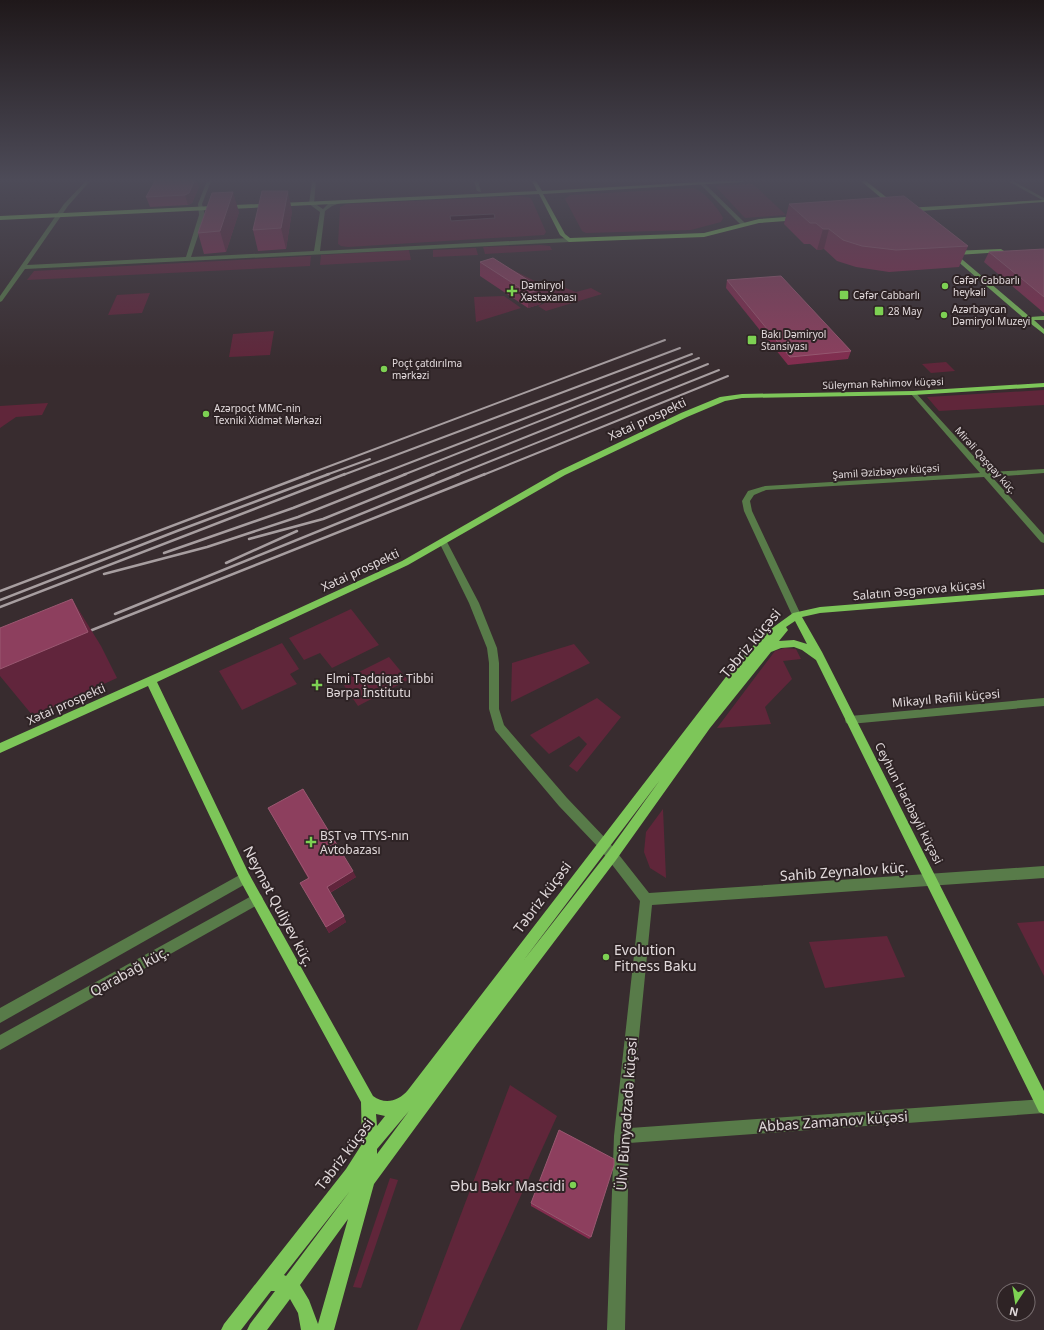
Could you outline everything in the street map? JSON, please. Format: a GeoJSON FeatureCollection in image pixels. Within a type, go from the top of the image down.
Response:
{"type":"FeatureCollection","features":[{"type":"Feature","properties":{"kind":"main road"},"geometry":{"type":"LineString","coordinates":[[948,249],[1044,332]]}},
{"type":"Feature","properties":{"kind":"main road"},"geometry":{"type":"LineString","coordinates":[[953,254],[1008,251]]}},
{"type":"Feature","properties":{"kind":"main road"},"geometry":{"type":"LineString","coordinates":[[1028,319],[1044,318]]}},
{"type":"Feature","properties":{"kind":"main road","name":"Süleyman Rəhimov küçəsi"},"geometry":{"type":"LineString","coordinates":[[723,399],[742,396],[913,393],[1044,385]]}},
{"type":"Feature","properties":{"kind":"main road","name":"Xətai prospekti"},"geometry":{"type":"LineString","coordinates":[[0,748],[151,681],[405,563],[562,473],[684,415],[723,399]]}},
{"type":"Feature","properties":{"kind":"main road","name":"Salatın Əsgərova küçəsi"},"geometry":{"type":"LineString","coordinates":[[796,615],[820,610],[1044,592]]}},
{"type":"Feature","properties":{"kind":"main road","name":"Təbriz küçəsi"},"geometry":{"type":"LineString","coordinates":[[230,1330],[352,1175],[370,1146],[414,1095],[764,652],[796,615]]}},
{"type":"Feature","properties":{"kind":"main road","name":"Təbriz küçəsi"},"geometry":{"type":"LineString","coordinates":[[256,1330],[471,1040],[736,672],[766,637],[796,615]]}},
{"type":"Feature","properties":{"kind":"main road","name":"Ceyhun Hacıbəyli küçəsi"},"geometry":{"type":"LineString","coordinates":[[796,615],[1044,1106]]}},
{"type":"Feature","properties":{"kind":"main road"},"geometry":{"type":"LineString","coordinates":[[764,652],[778,644],[797,644],[806,646],[813,651],[824,668]]}},
{"type":"Feature","properties":{"kind":"main road","name":"Neymət Quliyev küç."},"geometry":{"type":"LineString","coordinates":[[151,681],[245,878],[368,1101],[370,1146],[367,1180]]}},
{"type":"Feature","properties":{"kind":"main road"},"geometry":{"type":"LineString","coordinates":[[368,1101],[375,1107],[385,1110],[397,1106],[414,1095]]}},
{"type":"Feature","properties":{"kind":"main road"},"geometry":{"type":"LineString","coordinates":[[325,1330],[367,1180]]}},
{"type":"Feature","properties":{"kind":"main road"},"geometry":{"type":"LineString","coordinates":[[267,1282],[280,1283],[289,1286],[304,1305],[310,1323],[310,1330]]}},
{"type":"Feature","properties":{"kind":"street"},"geometry":{"type":"LineString","coordinates":[[0,300],[39,243]]}},
{"type":"Feature","properties":{"kind":"street"},"geometry":{"type":"LineString","coordinates":[[188,259],[193,243]]}},
{"type":"Feature","properties":{"kind":"street"},"geometry":{"type":"LineString","coordinates":[[317,252],[318,243]]}},
{"type":"Feature","properties":{"kind":"street"},"geometry":{"type":"LineString","coordinates":[[23,267],[505,243]]}},
{"type":"Feature","properties":{"kind":"street","name":"Mirəli Qaşqay küç."},"geometry":{"type":"LineString","coordinates":[[913,393],[987,474],[1044,540]]}},
{"type":"Feature","properties":{"kind":"street","name":"Şamil Əzizbəyov küçəsi"},"geometry":{"type":"LineString","coordinates":[[748,511],[746,501],[747,497],[756,490],[765,488],[1044,471]]}},
{"type":"Feature","properties":{"kind":"street","name":"Ceyhun Hacıbəyli küçəsi"},"geometry":{"type":"LineString","coordinates":[[748,511],[796,615]]}},
{"type":"Feature","properties":{"kind":"street"},"geometry":{"type":"LineString","coordinates":[[443,542],[474,603],[492,648],[494,663],[494,709],[499,727],[563,802],[608,850],[646,899]]}},
{"type":"Feature","properties":{"kind":"street","name":"Mikayıl Rəfili küçəsi"},"geometry":{"type":"LineString","coordinates":[[850,720],[1044,702]]}},
{"type":"Feature","properties":{"kind":"street","name":"Sahib Zeynalov küç."},"geometry":{"type":"LineString","coordinates":[[646,899],[1044,872]]}},
{"type":"Feature","properties":{"kind":"street","name":"Qarabağ küç."},"geometry":{"type":"LineString","coordinates":[[0,1016],[245,878]]}},
{"type":"Feature","properties":{"kind":"street","name":"Qarabağ küç."},"geometry":{"type":"LineString","coordinates":[[0,1043],[257,899]]}},
{"type":"Feature","properties":{"kind":"street","name":"Ülvi Bünyadzadə küçəsi"},"geometry":{"type":"LineString","coordinates":[[616,1330],[622,1136],[646,899]]}},
{"type":"Feature","properties":{"kind":"street","name":"Abbas Zamanov küçəsi"},"geometry":{"type":"LineString","coordinates":[[622,1136],[1044,1106]]}},
{"type":"Feature","properties":{"kind":"shaded area"},"geometry":{"type":"Polygon","coordinates":[[[338,243],[412,243],[348,247],[338,243]]]}},
{"type":"Feature","properties":{"kind":"shaded area"},"geometry":{"type":"Polygon","coordinates":[[[550,246],[552,250],[485,254],[483,247],[550,246]]]}},
{"type":"Feature","properties":{"kind":"shaded area"},"geometry":{"type":"Polygon","coordinates":[[[476,248],[478,255],[433,257],[433,250],[476,248]]]}},
{"type":"Feature","properties":{"kind":"shaded area"},"geometry":{"type":"Polygon","coordinates":[[[409,250],[411,260],[320,265],[321,255],[409,250]]]}},
{"type":"Feature","properties":{"kind":"shaded area"},"geometry":{"type":"Polygon","coordinates":[[[311,256],[310,266],[27,280],[34,271],[311,256]]]}},
{"type":"Feature","properties":{"kind":"shaded area"},"geometry":{"type":"Polygon","coordinates":[[[509,268],[535,281],[555,284],[576,292],[591,288],[602,294],[546,311],[538,306],[545,303],[496,271],[509,268]]]}},
{"type":"Feature","properties":{"kind":"shaded area"},"geometry":{"type":"Polygon","coordinates":[[[150,293],[142,313],[108,315],[117,295],[150,293]]]}},
{"type":"Feature","properties":{"kind":"shaded area"},"geometry":{"type":"Polygon","coordinates":[[[504,296],[521,308],[476,322],[474,297],[504,296]]]}},
{"type":"Feature","properties":{"kind":"shaded area"},"geometry":{"type":"Polygon","coordinates":[[[274,331],[270,355],[229,357],[233,334],[274,331]]]}},
{"type":"Feature","properties":{"kind":"shaded area"},"geometry":{"type":"Polygon","coordinates":[[[946,362],[955,371],[931,373],[922,364],[946,362]]]}},
{"type":"Feature","properties":{"kind":"shaded area"},"geometry":{"type":"Polygon","coordinates":[[[1044,390],[1044,405],[939,411],[927,397],[1044,390]]]}},
{"type":"Feature","properties":{"kind":"shaded area"},"geometry":{"type":"Polygon","coordinates":[[[48,403],[42,415],[16,417],[0,428],[0,406],[48,403]]]}},
{"type":"Feature","properties":{"kind":"shaded area"},"geometry":{"type":"Polygon","coordinates":[[[351,609],[379,645],[332,668],[320,653],[304,660],[289,638],[351,609]]]}},
{"type":"Feature","properties":{"kind":"shaded area"},"geometry":{"type":"Polygon","coordinates":[[[282,643],[299,669],[290,674],[297,684],[242,710],[219,671],[282,643]]]}},
{"type":"Feature","properties":{"kind":"shaded area"},"geometry":{"type":"Polygon","coordinates":[[[574,644],[590,663],[511,702],[512,663],[574,644]]]}},
{"type":"Feature","properties":{"kind":"shaded area"},"geometry":{"type":"Polygon","coordinates":[[[785,648],[796,649],[801,659],[783,661],[792,679],[765,707],[771,724],[717,728],[775,651],[785,648]]]}},
{"type":"Feature","properties":{"kind":"shaded area"},"geometry":{"type":"Polygon","coordinates":[[[389,657],[408,680],[358,706],[341,681],[389,657]]]}},
{"type":"Feature","properties":{"kind":"shaded area"},"geometry":{"type":"Polygon","coordinates":[[[597,698],[621,717],[577,772],[569,766],[587,744],[579,736],[549,754],[530,735],[597,698]]]}},
{"type":"Feature","properties":{"kind":"shaded area"},"geometry":{"type":"Polygon","coordinates":[[[663,809],[666,878],[650,868],[644,852],[646,832],[663,809]]]}},
{"type":"Feature","properties":{"kind":"shaded area"},"geometry":{"type":"Polygon","coordinates":[[[1044,921],[1044,976],[1017,923],[1044,921]]]}},
{"type":"Feature","properties":{"kind":"shaded area"},"geometry":{"type":"Polygon","coordinates":[[[887,936],[905,977],[825,988],[809,942],[887,936]]]}},
{"type":"Feature","properties":{"kind":"shaded area"},"geometry":{"type":"Polygon","coordinates":[[[510,1085],[557,1116],[460,1330],[417,1330],[510,1085]]]}},
{"type":"Feature","properties":{"kind":"shaded area"},"geometry":{"type":"Polygon","coordinates":[[[390,1178],[398,1180],[361,1288],[353,1287],[390,1178]]]}},
{"type":"Feature","properties":{"kind":"building"},"geometry":{"type":"Polygon","coordinates":[[[853,243],[964,243],[968,246],[896,250],[862,246],[853,243]]]}},
{"type":"Feature","properties":{"kind":"building"},"geometry":{"type":"Polygon","coordinates":[[[1044,249],[1044,297],[989,252],[1044,249]]]}},
{"type":"Feature","properties":{"kind":"building"},"geometry":{"type":"Polygon","coordinates":[[[493,258],[542,289],[528,293],[480,262],[493,258]]]}},
{"type":"Feature","properties":{"kind":"building"},"geometry":{"type":"Polygon","coordinates":[[[781,276],[851,351],[790,357],[727,280],[781,276]]]}},
{"type":"Feature","properties":{"kind":"building"},"geometry":{"type":"Polygon","coordinates":[[[72,599],[88,632],[0,669],[0,628],[72,599]]]}},
{"type":"Feature","properties":{"kind":"building","name":"BŞT və TTYS-nın Avtobazası"},"geometry":{"type":"Polygon","coordinates":[[[303,789],[353,871],[327,887],[344,916],[326,927],[300,883],[309,878],[268,808],[303,789]]]}},
{"type":"Feature","properties":{"kind":"building","name":"Əbu Bəkr Mascidi"},"geometry":{"type":"Polygon","coordinates":[[[559,1130],[614,1159],[614,1165],[591,1237],[531,1203],[559,1130]]]}},
{"type":"Feature","properties":{"kind":"railway"},"geometry":{"type":"LineString","coordinates":[[306,475],[665,340]]}},
{"type":"Feature","properties":{"kind":"railway"},"geometry":{"type":"LineString","coordinates":[[343,475],[680,348]]}},
{"type":"Feature","properties":{"kind":"railway"},"geometry":{"type":"LineString","coordinates":[[378,475],[692,354]]}},
{"type":"Feature","properties":{"kind":"railway"},"geometry":{"type":"LineString","coordinates":[[403,475],[699,358]]}},
{"type":"Feature","properties":{"kind":"railway"},"geometry":{"type":"LineString","coordinates":[[431,475],[708,364]]}},
{"type":"Feature","properties":{"kind":"railway"},"geometry":{"type":"LineString","coordinates":[[456,475],[719,370]]}},
{"type":"Feature","properties":{"kind":"railway"},"geometry":{"type":"LineString","coordinates":[[483,475],[728,376]]}},
{"type":"Feature","properties":{"kind":"railway"},"geometry":{"type":"LineString","coordinates":[[326,475],[370,459]]}},
{"type":"Feature","properties":{"kind":"railway"},"geometry":{"type":"LineString","coordinates":[[0,591],[309,474]]}},
{"type":"Feature","properties":{"kind":"railway"},"geometry":{"type":"LineString","coordinates":[[0,600],[329,474]]}},
{"type":"Feature","properties":{"kind":"railway"},"geometry":{"type":"LineString","coordinates":[[0,607],[345,474]]}},
{"type":"Feature","properties":{"kind":"railway"},"geometry":{"type":"LineString","coordinates":[[164,553],[293,508],[380,474]]}},
{"type":"Feature","properties":{"kind":"railway"},"geometry":{"type":"LineString","coordinates":[[104,574],[207,547],[298,517],[406,474]]}},
{"type":"Feature","properties":{"kind":"railway"},"geometry":{"type":"LineString","coordinates":[[249,539],[323,519],[434,474]]}},
{"type":"Feature","properties":{"kind":"railway"},"geometry":{"type":"LineString","coordinates":[[115,614],[459,474]]}},
{"type":"Feature","properties":{"kind":"railway"},"geometry":{"type":"LineString","coordinates":[[82,634],[485,474]]}},
{"type":"Feature","properties":{"kind":"railway"},"geometry":{"type":"LineString","coordinates":[[226,563],[297,531]]}},
{"type":"Feature","properties":{"kind":"place","name":"Cəfər Cabbarlı heykəli"},"geometry":{"type":"Point","coordinates":[945,286]}},
{"type":"Feature","properties":{"kind":"place","name":"Dəmiryol Xəstəxanası"},"geometry":{"type":"Point","coordinates":[512,291]}},
{"type":"Feature","properties":{"kind":"place","name":"Cəfər Cabbarlı"},"geometry":{"type":"Point","coordinates":[844,295]}},
{"type":"Feature","properties":{"kind":"place","name":"28 May"},"geometry":{"type":"Point","coordinates":[879,311]}},
{"type":"Feature","properties":{"kind":"place","name":"Azərbaycan Dəmiryol Muzeyi"},"geometry":{"type":"Point","coordinates":[944,315]}},
{"type":"Feature","properties":{"kind":"place","name":"Bakı Dəmiryol Stansiyası"},"geometry":{"type":"Point","coordinates":[752,340]}},
{"type":"Feature","properties":{"kind":"place","name":"Poçt çatdırılma mərkəzi"},"geometry":{"type":"Point","coordinates":[384,369]}},
{"type":"Feature","properties":{"kind":"place","name":"Azərpoçt MMC-nin Texniki Xidmət Mərkəzi"},"geometry":{"type":"Point","coordinates":[206,414]}},
{"type":"Feature","properties":{"kind":"place","name":"Elmi Tədqiqat Tibbi Bərpa İnstitutu"},"geometry":{"type":"Point","coordinates":[317,685]}},
{"type":"Feature","properties":{"kind":"place","name":"BŞT və TTYS-nın Avtobazası"},"geometry":{"type":"Point","coordinates":[311,842]}},
{"type":"Feature","properties":{"kind":"place","name":"Evolution Fitness Baku"},"geometry":{"type":"Point","coordinates":[606,957]}},
{"type":"Feature","properties":{"kind":"place","name":"Əbu Bəkr Mascidi"},"geometry":{"type":"Point","coordinates":[573,1185]}}]}
